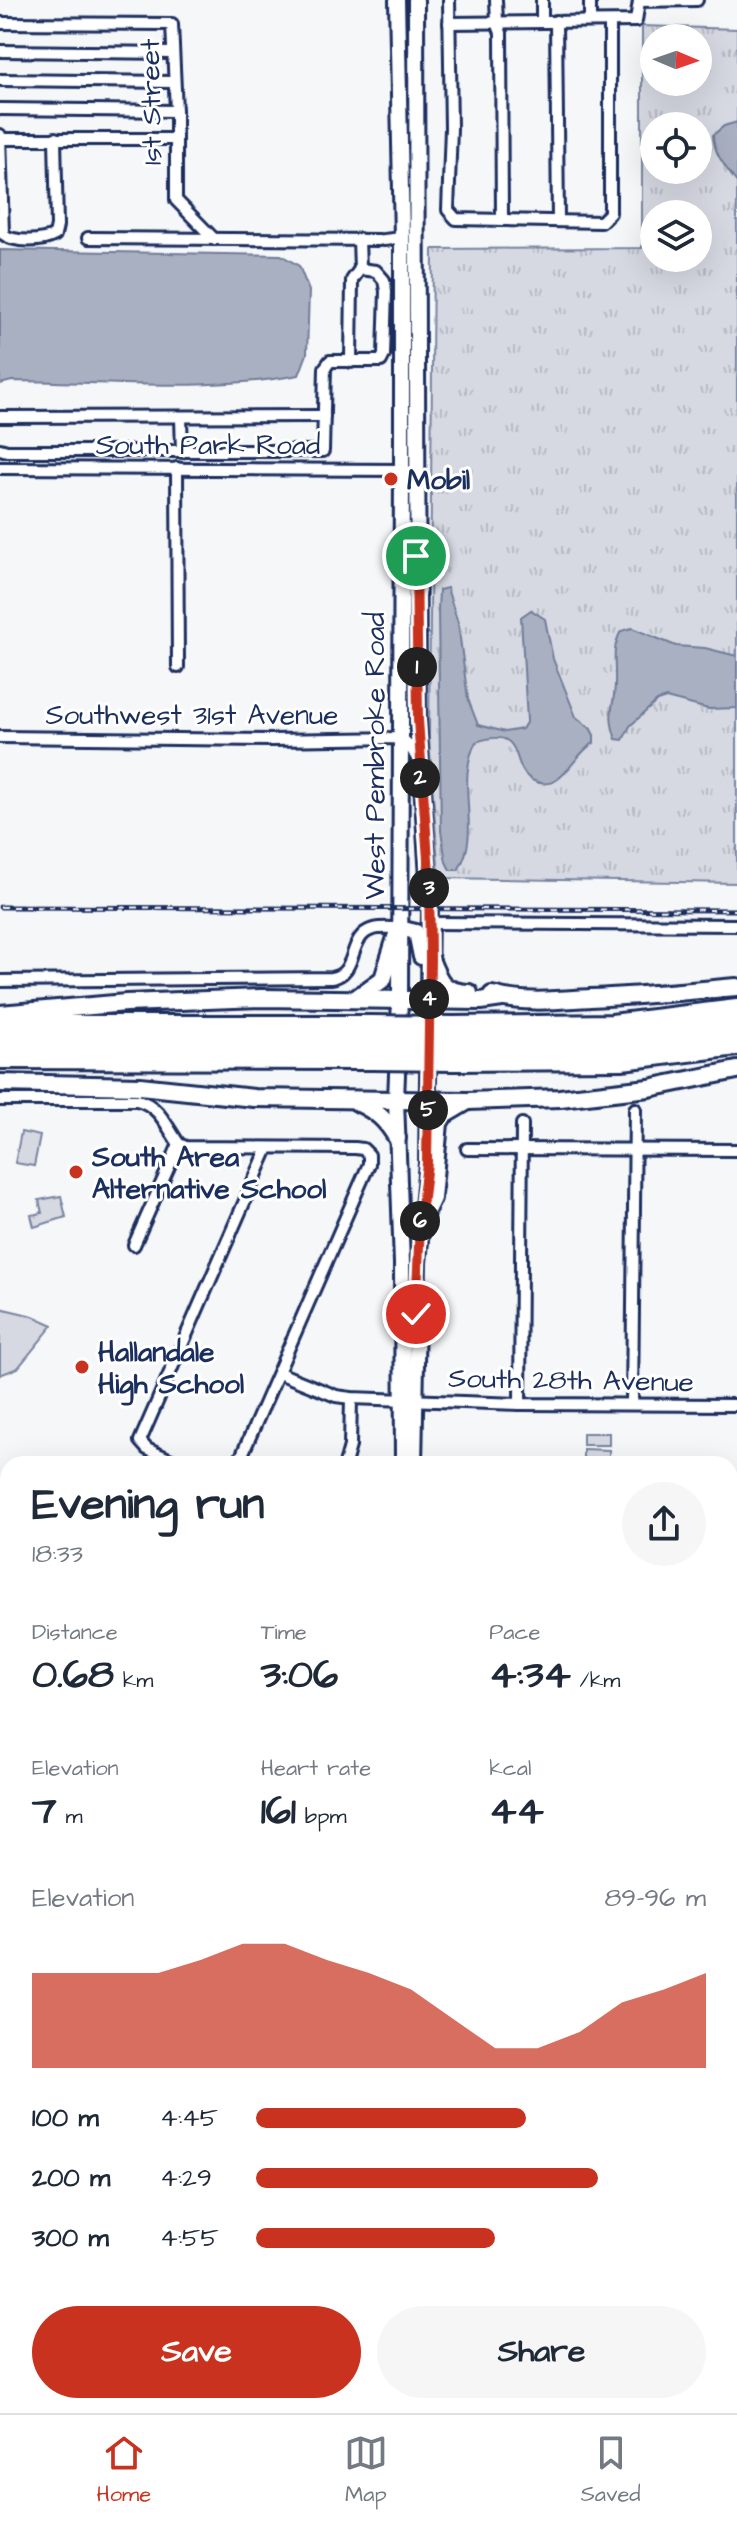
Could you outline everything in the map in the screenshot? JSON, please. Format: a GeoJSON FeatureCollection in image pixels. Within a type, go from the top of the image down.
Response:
{"type":"FeatureCollection","features":[{"type":"Feature","properties":{"kind":"highway"},"geometry":{"type":"LineString","coordinates":[[358,997],[383,979],[399,928]]}},
{"type":"Feature","properties":{"kind":"highway"},"geometry":{"type":"LineString","coordinates":[[430,959],[442,984],[453,993],[487,994],[502,998]]}},
{"type":"Feature","properties":{"kind":"highway"},"geometry":{"type":"LineString","coordinates":[[0,1014],[261,998],[553,1000],[737,987]]}},
{"type":"Feature","properties":{"kind":"highway"},"geometry":{"type":"LineString","coordinates":[[454,1043],[737,1008]]}},
{"type":"Feature","properties":{"kind":"highway"},"geometry":{"type":"LineString","coordinates":[[0,1035],[454,1043],[602,1035],[737,1019]]}},
{"type":"Feature","properties":{"kind":"highway"},"geometry":{"type":"LineString","coordinates":[[0,1024],[371,1043]]}},
{"type":"Feature","properties":{"kind":"highway"},"geometry":{"type":"LineString","coordinates":[[0,1048],[371,1043],[621,1047],[737,1034]]}},
{"type":"Feature","properties":{"kind":"highway"},"geometry":{"type":"LineString","coordinates":[[0,1060],[371,1043]]}},
{"type":"Feature","properties":{"kind":"highway"},"geometry":{"type":"LineString","coordinates":[[454,1043],[622,1061],[737,1047]]}},
{"type":"Feature","properties":{"kind":"highway"},"geometry":{"type":"LineString","coordinates":[[0,1083],[140,1086],[254,1098],[468,1101],[560,1098],[649,1088],[737,1070]]}},
{"type":"Feature","properties":{"kind":"highway"},"geometry":{"type":"LineString","coordinates":[[351,1100],[378,1112],[397,1138]]}},
{"type":"Feature","properties":{"kind":"highway"},"geometry":{"type":"LineString","coordinates":[[420,1223],[432,1198],[439,1123],[454,1107],[468,1101]]}},
{"type":"Feature","properties":{"kind":"main road","name":"West Pembroke Road"},"geometry":{"type":"LineString","coordinates":[[397,0],[419,762],[429,873],[430,959],[427,1163],[404,1456]]}},
{"type":"Feature","properties":{"kind":"main road","name":"West Pembroke Road"},"geometry":{"type":"LineString","coordinates":[[413,1456],[396,1100],[400,998],[401,738],[417,272],[416,0]]}},
{"type":"Feature","properties":{"kind":"main road"},"geometry":{"type":"LineString","coordinates":[[400,136],[411,149],[416,166]]}},
{"type":"Feature","properties":{"kind":"main road"},"geometry":{"type":"LineString","coordinates":[[402,238],[412,250],[417,272]]}},
{"type":"Feature","properties":{"kind":"main road"},"geometry":{"type":"LineString","coordinates":[[399,928],[416,932],[420,941],[423,989],[429,1000]]}},
{"type":"Feature","properties":{"kind":"street"},"geometry":{"type":"LineString","coordinates":[[449,0],[450,215],[456,219],[601,222],[607,219],[610,213],[610,22]]}},
{"type":"Feature","properties":{"kind":"street"},"geometry":{"type":"LineString","coordinates":[[496,0],[501,33],[502,220]]}},
{"type":"Feature","properties":{"kind":"street"},"geometry":{"type":"LineString","coordinates":[[542,0],[542,21]]}},
{"type":"Feature","properties":{"kind":"street"},"geometry":{"type":"LineString","coordinates":[[590,0],[590,21]]}},
{"type":"Feature","properties":{"kind":"street"},"geometry":{"type":"LineString","coordinates":[[449,23],[636,21],[639,0],[697,0]]}},
{"type":"Feature","properties":{"kind":"street"},"geometry":{"type":"LineString","coordinates":[[556,21],[558,221]]}},
{"type":"Feature","properties":{"kind":"street","name":"1st Street"},"geometry":{"type":"LineString","coordinates":[[0,23],[172,24],[176,200],[214,239]]}},
{"type":"Feature","properties":{"kind":"street"},"geometry":{"type":"LineString","coordinates":[[0,51],[173,53]]}},
{"type":"Feature","properties":{"kind":"street"},"geometry":{"type":"LineString","coordinates":[[0,80],[174,82]]}},
{"type":"Feature","properties":{"kind":"street"},"geometry":{"type":"LineString","coordinates":[[0,109],[176,111]]}},
{"type":"Feature","properties":{"kind":"street"},"geometry":{"type":"LineString","coordinates":[[55,138],[55,235],[48,239],[9,239],[3,234],[1,137],[175,139]]}},
{"type":"Feature","properties":{"kind":"street"},"geometry":{"type":"LineString","coordinates":[[88,238],[402,238]]}},
{"type":"Feature","properties":{"kind":"street"},"geometry":{"type":"LineString","coordinates":[[351,362],[352,280],[360,269],[359,239]]}},
{"type":"Feature","properties":{"kind":"street"},"geometry":{"type":"LineString","coordinates":[[0,449],[323,451],[325,368],[330,361],[381,361],[385,349],[386,285],[376,271],[360,269]]}},
{"type":"Feature","properties":{"kind":"street"},"geometry":{"type":"LineString","coordinates":[[0,417],[324,416]]}},
{"type":"Feature","properties":{"kind":"street"},"geometry":{"type":"LineString","coordinates":[[181,417],[182,452]]}},
{"type":"Feature","properties":{"kind":"street","name":"South Park Road"},"geometry":{"type":"LineString","coordinates":[[0,468],[409,470]]}},
{"type":"Feature","properties":{"kind":"street"},"geometry":{"type":"LineString","coordinates":[[177,468],[178,667]]}},
{"type":"Feature","properties":{"kind":"street","name":"Southwest 31st Avenue"},"geometry":{"type":"LineString","coordinates":[[0,737],[401,738]]}},
{"type":"Feature","properties":{"kind":"street"},"geometry":{"type":"LineString","coordinates":[[401,738],[419,762]]}},
{"type":"Feature","properties":{"kind":"street"},"geometry":{"type":"LineString","coordinates":[[429,923],[737,925]]}},
{"type":"Feature","properties":{"kind":"street"},"geometry":{"type":"LineString","coordinates":[[0,981],[232,981],[341,977],[347,971],[365,932],[374,928],[399,928]]}},
{"type":"Feature","properties":{"kind":"street"},"geometry":{"type":"LineString","coordinates":[[0,1100],[137,1100],[154,1107],[179,1144],[186,1147],[363,1149],[369,1155],[369,1164],[242,1456]]}},
{"type":"Feature","properties":{"kind":"street"},"geometry":{"type":"LineString","coordinates":[[632,1404],[635,1109]]}},
{"type":"Feature","properties":{"kind":"street"},"geometry":{"type":"LineString","coordinates":[[520,1404],[522,1124]]}},
{"type":"Feature","properties":{"kind":"street"},"geometry":{"type":"LineString","coordinates":[[134,1245],[179,1144]]}},
{"type":"Feature","properties":{"kind":"street"},"geometry":{"type":"LineString","coordinates":[[162,1456],[147,1449],[140,1441],[268,1148]]}},
{"type":"Feature","properties":{"kind":"street"},"geometry":{"type":"LineString","coordinates":[[467,1149],[737,1150]]}},
{"type":"Feature","properties":{"kind":"street","name":"South 28th Avenue"},"geometry":{"type":"LineString","coordinates":[[279,1373],[336,1396],[351,1398],[520,1404],[737,1405]]}},
{"type":"Feature","properties":{"kind":"street"},"geometry":{"type":"LineString","coordinates":[[347,1456],[351,1398]]}},
{"type":"Feature","properties":{"kind":"green space"},"geometry":{"type":"Polygon","coordinates":[[[712,28],[737,29],[737,883],[439,878],[429,738],[433,249],[640,248],[640,272],[712,272],[712,200],[642,200],[642,184],[712,184],[712,112],[642,112],[642,96],[712,96],[712,28]]]}},
{"type":"Feature","properties":{"kind":"green space"},"geometry":{"type":"Polygon","coordinates":[[[21,1132],[40,1136],[34,1166],[15,1163],[21,1132]]]}},
{"type":"Feature","properties":{"kind":"green space"},"geometry":{"type":"Polygon","coordinates":[[[61,1196],[66,1217],[34,1227],[31,1215],[42,1213],[39,1200],[61,1196]]]}},
{"type":"Feature","properties":{"kind":"green space"},"geometry":{"type":"Polygon","coordinates":[[[0,1308],[33,1316],[53,1325],[18,1368],[0,1375],[0,1308]]]}},
{"type":"Feature","properties":{"kind":"green space"},"geometry":{"type":"Polygon","coordinates":[[[583,1433],[609,1433],[609,1445],[583,1445],[583,1433]]]}},
{"type":"Feature","properties":{"kind":"green space"},"geometry":{"type":"Polygon","coordinates":[[[583,1449],[609,1450],[609,1456],[583,1456],[583,1449]]]}},
{"type":"Feature","properties":{"kind":"water"},"geometry":{"type":"Polygon","coordinates":[[[737,122],[737,183],[718,154],[713,135],[724,126],[737,122]]]}},
{"type":"Feature","properties":{"kind":"water"},"geometry":{"type":"Polygon","coordinates":[[[0,250],[281,255],[299,266],[309,291],[307,354],[299,375],[264,380],[192,385],[12,381],[0,384],[0,250]]]}},
{"type":"Feature","properties":{"kind":"water"},"geometry":{"type":"Polygon","coordinates":[[[447,588],[458,623],[468,699],[478,725],[505,732],[522,729],[527,721],[521,617],[531,610],[545,619],[553,659],[576,717],[594,735],[594,743],[560,777],[544,784],[526,775],[511,743],[493,738],[476,742],[467,774],[468,840],[458,870],[450,870],[446,862],[441,831],[438,611],[439,590],[447,588]]]}},
{"type":"Feature","properties":{"kind":"water"},"geometry":{"type":"Polygon","coordinates":[[[632,628],[676,646],[705,648],[737,656],[737,708],[708,709],[666,698],[657,701],[630,726],[623,740],[616,739],[611,715],[615,690],[615,650],[621,631],[632,628]]]}},
{"type":"Feature","properties":{"kind":"railway"},"geometry":{"type":"LineString","coordinates":[[0,907],[737,910]]}},
{"type":"Feature","properties":{"kind":"place","name":"Mobil"},"geometry":{"type":"Point","coordinates":[391,479]}},
{"type":"Feature","properties":{"kind":"place","name":"South Area Alternative School"},"geometry":{"type":"Point","coordinates":[76,1172]}},
{"type":"Feature","properties":{"kind":"place","name":"Hallandale High School"},"geometry":{"type":"Point","coordinates":[82,1367]}},
{"type":"Feature","properties":{"kind":"route"},"geometry":{"type":"LineString","coordinates":[[416,556],[419,762],[429,873],[430,959],[427,1163],[420,1223],[416,1314]]}}]}
